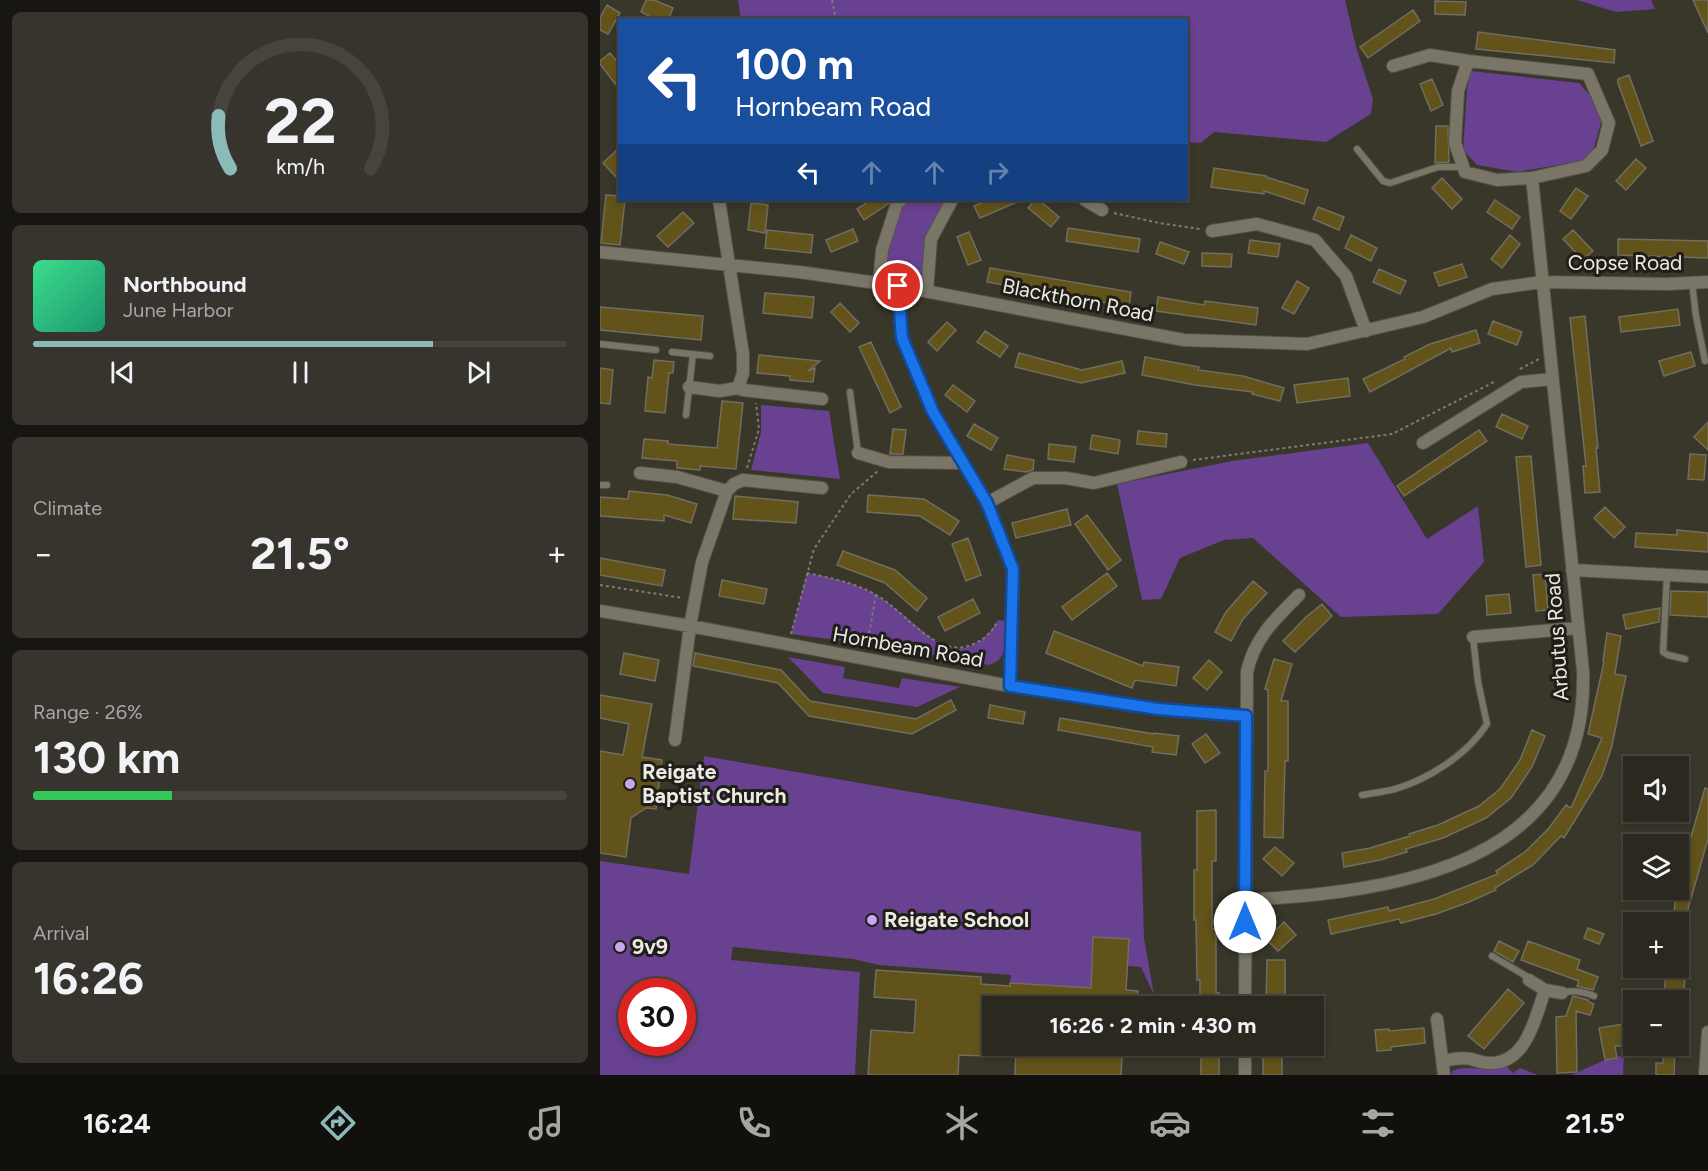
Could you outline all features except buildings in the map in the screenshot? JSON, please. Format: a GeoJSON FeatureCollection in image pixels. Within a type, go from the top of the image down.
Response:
{"type":"FeatureCollection","features":[{"type":"Feature","properties":{"kind":"street"},"geometry":{"type":"LineString","coordinates":[[1393,66],[1430,55],[1588,74],[1609,123],[1602,150],[1586,166],[1532,178],[1497,180],[1465,172],[1455,143],[1458,91],[1468,61]]}},
{"type":"Feature","properties":{"kind":"street","name":"Arbutus Road"},"geometry":{"type":"LineString","coordinates":[[1245,900],[1309,896],[1397,882],[1470,858],[1503,840],[1532,815],[1555,785],[1572,749],[1580,720],[1583,691],[1532,178]]}},
{"type":"Feature","properties":{"kind":"street"},"geometry":{"type":"LineString","coordinates":[[719,201],[743,354],[743,373],[738,388]]}},
{"type":"Feature","properties":{"kind":"street"},"geometry":{"type":"LineString","coordinates":[[879,283],[882,250],[897,203],[900,201]]}},
{"type":"Feature","properties":{"kind":"street"},"geometry":{"type":"LineString","coordinates":[[927,291],[931,239],[951,201]]}},
{"type":"Feature","properties":{"kind":"street"},"geometry":{"type":"LineString","coordinates":[[1087,201],[1102,210]]}},
{"type":"Feature","properties":{"kind":"street"},"geometry":{"type":"LineString","coordinates":[[1212,231],[1257,224],[1315,240],[1346,276],[1366,331]]}},
{"type":"Feature","properties":{"kind":"street","name":"Blackthorn Road"},"geometry":{"type":"LineString","coordinates":[[600,252],[731,267],[799,272],[879,283],[1184,340],[1307,344],[1423,317],[1492,289],[1542,282]]}},
{"type":"Feature","properties":{"kind":"street","name":"Copse Road"},"geometry":{"type":"LineString","coordinates":[[1542,282],[1708,282]]}},
{"type":"Feature","properties":{"kind":"street"},"geometry":{"type":"LineString","coordinates":[[898,286],[902,338],[933,412],[987,503],[1013,569],[1010,686]]}},
{"type":"Feature","properties":{"kind":"street"},"geometry":{"type":"LineString","coordinates":[[1423,443],[1521,382],[1552,379]]}},
{"type":"Feature","properties":{"kind":"street"},"geometry":{"type":"LineString","coordinates":[[689,387],[718,391],[738,388],[822,399]]}},
{"type":"Feature","properties":{"kind":"street"},"geometry":{"type":"LineString","coordinates":[[858,453],[889,462],[963,463]]}},
{"type":"Feature","properties":{"kind":"street"},"geometry":{"type":"LineString","coordinates":[[987,503],[1033,478],[1066,478],[1094,483],[1181,462]]}},
{"type":"Feature","properties":{"kind":"street"},"geometry":{"type":"LineString","coordinates":[[640,473],[677,477],[727,491]]}},
{"type":"Feature","properties":{"kind":"street"},"geometry":{"type":"LineString","coordinates":[[675,740],[690,626],[702,562],[727,491],[734,484],[743,480],[822,488]]}},
{"type":"Feature","properties":{"kind":"street"},"geometry":{"type":"LineString","coordinates":[[1572,570],[1708,577]]}},
{"type":"Feature","properties":{"kind":"street"},"geometry":{"type":"LineString","coordinates":[[1245,996],[1247,672],[1252,652],[1264,632],[1299,595]]}},
{"type":"Feature","properties":{"kind":"street","name":"Hornbeam Road"},"geometry":{"type":"LineString","coordinates":[[600,611],[1010,686],[1158,709],[1246,716]]}},
{"type":"Feature","properties":{"kind":"street"},"geometry":{"type":"LineString","coordinates":[[1473,637],[1578,628]]}},
{"type":"Feature","properties":{"kind":"street"},"geometry":{"type":"LineString","coordinates":[[1528,980],[1545,990],[1562,993]]}},
{"type":"Feature","properties":{"kind":"street"},"geometry":{"type":"LineString","coordinates":[[1443,1061],[1463,1058],[1489,1063],[1501,1062],[1509,1058],[1526,1042],[1545,990]]}},
{"type":"Feature","properties":{"kind":"street"},"geometry":{"type":"LineString","coordinates":[[1437,1019],[1444,1075]]}},
{"type":"Feature","properties":{"kind":"street"},"geometry":{"type":"LineString","coordinates":[[1705,1075],[1708,1032]]}},
{"type":"Feature","properties":{"kind":"street"},"geometry":{"type":"LineString","coordinates":[[1245,1056],[1245,1075]]}},
{"type":"Feature","properties":{"kind":"lane"},"geometry":{"type":"LineString","coordinates":[[1357,149],[1383,182],[1390,183],[1438,167],[1464,167]]}},
{"type":"Feature","properties":{"kind":"lane"},"geometry":{"type":"LineString","coordinates":[[1692,283],[1705,361]]}},
{"type":"Feature","properties":{"kind":"lane"},"geometry":{"type":"LineString","coordinates":[[600,344],[656,350]]}},
{"type":"Feature","properties":{"kind":"lane"},"geometry":{"type":"LineString","coordinates":[[672,352],[710,356]]}},
{"type":"Feature","properties":{"kind":"lane"},"geometry":{"type":"LineString","coordinates":[[686,415],[693,354]]}},
{"type":"Feature","properties":{"kind":"lane"},"geometry":{"type":"LineString","coordinates":[[850,392],[858,453]]}},
{"type":"Feature","properties":{"kind":"lane"},"geometry":{"type":"LineString","coordinates":[[1666,575],[1663,652],[1668,656],[1685,659]]}},
{"type":"Feature","properties":{"kind":"lane"},"geometry":{"type":"LineString","coordinates":[[1362,795],[1394,789],[1427,775],[1461,752],[1480,734],[1487,724],[1478,682],[1473,637]]}},
{"type":"Feature","properties":{"kind":"lane"},"geometry":{"type":"LineString","coordinates":[[1491,956],[1526,976],[1528,980]]}},
{"type":"Feature","properties":{"kind":"lane"},"geometry":{"type":"LineString","coordinates":[[1562,993],[1580,991],[1594,996]]}},
{"type":"Feature","properties":{"kind":"path"},"geometry":{"type":"LineString","coordinates":[[832,0],[836,18]]}},
{"type":"Feature","properties":{"kind":"path"},"geometry":{"type":"LineString","coordinates":[[1102,210],[1159,224],[1212,231]]}},
{"type":"Feature","properties":{"kind":"path"},"geometry":{"type":"LineString","coordinates":[[1518,370],[1550,354]]}},
{"type":"Feature","properties":{"kind":"path"},"geometry":{"type":"LineString","coordinates":[[1181,462],[1392,434],[1497,380]]}},
{"type":"Feature","properties":{"kind":"path"},"geometry":{"type":"LineString","coordinates":[[743,480],[759,429],[755,391]]}},
{"type":"Feature","properties":{"kind":"path"},"geometry":{"type":"LineString","coordinates":[[788,645],[814,549],[851,494],[889,462]]}},
{"type":"Feature","properties":{"kind":"path"},"geometry":{"type":"LineString","coordinates":[[807,573],[843,581],[876,595],[941,645],[954,649],[965,648],[980,642],[991,633],[998,620],[1011,622]]}},
{"type":"Feature","properties":{"kind":"path"},"geometry":{"type":"LineString","coordinates":[[600,585],[695,600]]}},
{"type":"Feature","properties":{"kind":"path"},"geometry":{"type":"LineString","coordinates":[[864,659],[876,595]]}},
{"type":"Feature","properties":{"kind":"shaded area"},"geometry":{"type":"Polygon","coordinates":[[[738,0],[1345,0],[1356,47],[1373,99],[1371,114],[1326,142],[1214,132],[1201,143],[1188,142],[1188,18],[741,18],[738,0]]]}},
{"type":"Feature","properties":{"kind":"shaded area"},"geometry":{"type":"Polygon","coordinates":[[[1577,0],[1651,0],[1655,9],[1616,12],[1577,0]]]}},
{"type":"Feature","properties":{"kind":"shaded area"},"geometry":{"type":"Polygon","coordinates":[[[1471,71],[1579,83],[1595,101],[1602,119],[1593,151],[1582,161],[1517,172],[1477,165],[1463,150],[1467,90],[1471,71]]]}},
{"type":"Feature","properties":{"kind":"shaded area"},"geometry":{"type":"Polygon","coordinates":[[[906,201],[948,201],[938,218],[926,280],[884,279],[884,252],[900,206],[906,201]]]}},
{"type":"Feature","properties":{"kind":"shaded area"},"geometry":{"type":"Polygon","coordinates":[[[761,405],[829,411],[840,479],[751,470],[761,432],[761,405]]]}},
{"type":"Feature","properties":{"kind":"shaded area"},"geometry":{"type":"Polygon","coordinates":[[[1368,443],[1427,539],[1478,506],[1484,562],[1438,614],[1341,617],[1253,538],[1224,540],[1180,558],[1161,599],[1142,600],[1117,484],[1232,461],[1368,443]]]}},
{"type":"Feature","properties":{"kind":"shaded area"},"geometry":{"type":"Polygon","coordinates":[[[807,573],[870,591],[897,609],[937,643],[950,648],[958,649],[974,644],[988,634],[998,620],[1006,621],[1005,648],[1000,658],[989,665],[867,644],[791,634],[807,573]]]}},
{"type":"Feature","properties":{"kind":"shaded area"},"geometry":{"type":"Polygon","coordinates":[[[788,657],[845,667],[843,678],[899,688],[902,678],[960,687],[917,707],[823,693],[788,657]]]}},
{"type":"Feature","properties":{"kind":"shaded area","name":"Reigate School"},"geometry":{"type":"Polygon","coordinates":[[[704,756],[1141,832],[1144,938],[1154,995],[1141,967],[1127,966],[1093,937],[1091,973],[1104,989],[1010,983],[1011,975],[879,965],[853,959],[733,947],[731,960],[860,972],[855,1075],[600,1075],[600,861],[689,874],[704,756]]]}},
{"type":"Feature","properties":{"kind":"shaded area"},"geometry":{"type":"Polygon","coordinates":[[[1624,1056],[1623,1075],[1571,1075],[1605,1060],[1624,1056]]]}},
{"type":"Feature","properties":{"kind":"shaded area"},"geometry":{"type":"Polygon","coordinates":[[[1505,1065],[1513,1073],[1520,1068],[1538,1075],[1451,1075],[1452,1071],[1460,1069],[1492,1069],[1505,1065]]]}},
{"type":"Feature","properties":{"kind":"place","name":"Reigate Baptist Church"},"geometry":{"type":"Point","coordinates":[630,784]}},
{"type":"Feature","properties":{"kind":"place","name":"Reigate School"},"geometry":{"type":"Point","coordinates":[872,920]}},
{"type":"Feature","properties":{"kind":"place","name":"9v9"},"geometry":{"type":"Point","coordinates":[620,947]}},
{"type":"Feature","properties":{"kind":"route"},"geometry":{"type":"LineString","coordinates":[[898,286],[902,338],[933,412],[987,503],[1013,569],[1010,686],[1158,709],[1246,716],[1245,922]]}}]}
